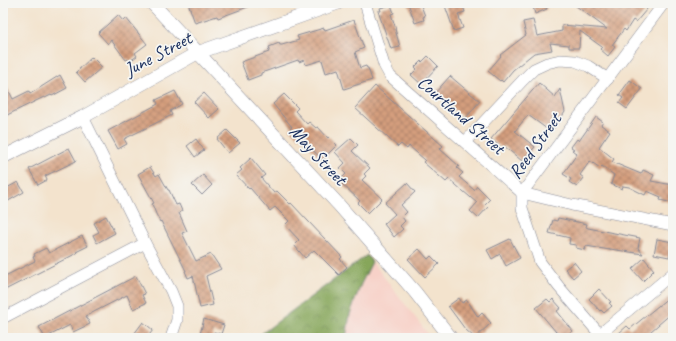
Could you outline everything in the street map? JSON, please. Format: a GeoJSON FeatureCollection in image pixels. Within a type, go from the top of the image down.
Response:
{"type":"FeatureCollection","features":[{"type":"Feature","properties":{"kind":"street","name":"May Street"},"geometry":{"type":"LineString","coordinates":[[152,3],[343,210],[415,292],[451,338]]}},
{"type":"Feature","properties":{"kind":"street","name":"June Street"},"geometry":{"type":"LineString","coordinates":[[3,157],[82,117],[197,53],[338,3]]}},
{"type":"Feature","properties":{"kind":"street","name":"Courtland Street"},"geometry":{"type":"LineString","coordinates":[[365,3],[384,65],[390,76],[522,193],[572,205],[673,225]]}},
{"type":"Feature","properties":{"kind":"street","name":"Reed Street"},"geometry":{"type":"LineString","coordinates":[[602,336],[559,287],[540,262],[522,208],[522,193],[664,3]]}},
{"type":"Feature","properties":{"kind":"street"},"geometry":{"type":"LineString","coordinates":[[465,142],[534,69],[547,63],[560,60],[575,61],[588,66],[608,79]]}},
{"type":"Feature","properties":{"kind":"street"},"geometry":{"type":"LineString","coordinates":[[82,117],[145,243],[171,291],[177,306],[177,320],[171,338]]}},
{"type":"Feature","properties":{"kind":"street"},"geometry":{"type":"LineString","coordinates":[[3,318],[145,243]]}},
{"type":"Feature","properties":{"kind":"street"},"geometry":{"type":"LineString","coordinates":[[602,336],[673,273]]}},
{"type":"Feature","properties":{"kind":"shaded area"},"geometry":{"type":"Polygon","coordinates":[[[367,255],[431,338],[258,338],[261,334],[367,255]]]}},
{"type":"Feature","properties":{"kind":"green space"},"geometry":{"type":"Polygon","coordinates":[[[367,255],[372,262],[361,284],[350,314],[346,338],[258,338],[261,334],[367,255]]]}},
{"type":"Feature","properties":{"kind":"building"},"geometry":{"type":"Polygon","coordinates":[[[188,3],[256,4],[218,18],[217,16],[195,23],[188,3]]]}},
{"type":"Feature","properties":{"kind":"building"},"geometry":{"type":"Polygon","coordinates":[[[408,3],[420,3],[425,16],[423,17],[424,20],[415,23],[408,3]]]}},
{"type":"Feature","properties":{"kind":"building"},"geometry":{"type":"Polygon","coordinates":[[[444,3],[462,3],[465,12],[458,14],[463,28],[454,31],[444,3]]]}},
{"type":"Feature","properties":{"kind":"building"},"geometry":{"type":"Polygon","coordinates":[[[532,3],[544,3],[547,9],[535,14],[532,3]]]}},
{"type":"Feature","properties":{"kind":"building"},"geometry":{"type":"Polygon","coordinates":[[[572,3],[652,3],[636,22],[633,20],[626,31],[624,29],[612,45],[615,47],[608,56],[600,49],[602,47],[580,31],[579,48],[569,48],[569,45],[550,43],[552,50],[534,53],[513,70],[503,82],[488,71],[501,56],[500,55],[526,35],[523,22],[533,20],[537,36],[562,31],[562,25],[607,29],[572,3]]]}},
{"type":"Feature","properties":{"kind":"building"},"geometry":{"type":"Polygon","coordinates":[[[391,5],[394,13],[391,14],[400,47],[391,49],[378,11],[381,11],[380,8],[391,5]]]}},
{"type":"Feature","properties":{"kind":"building"},"geometry":{"type":"Polygon","coordinates":[[[118,15],[123,21],[126,18],[147,44],[135,53],[137,56],[130,61],[128,59],[126,60],[111,40],[108,44],[98,33],[118,15]]]}},
{"type":"Feature","properties":{"kind":"building"},"geometry":{"type":"Polygon","coordinates":[[[354,20],[364,48],[355,52],[360,68],[366,66],[368,68],[372,80],[344,89],[338,69],[326,73],[322,60],[306,65],[304,60],[299,62],[298,60],[261,73],[261,75],[248,80],[241,62],[269,52],[269,47],[279,43],[282,45],[299,40],[297,36],[324,28],[325,30],[354,20]]]}},
{"type":"Feature","properties":{"kind":"building"},"geometry":{"type":"Polygon","coordinates":[[[428,56],[438,66],[421,84],[411,75],[417,69],[415,67],[428,56]]]}},
{"type":"Feature","properties":{"kind":"building"},"geometry":{"type":"Polygon","coordinates":[[[92,57],[102,67],[85,82],[76,72],[92,57]]]}},
{"type":"Feature","properties":{"kind":"building"},"geometry":{"type":"Polygon","coordinates":[[[60,75],[67,88],[52,96],[44,97],[3,117],[3,79],[13,99],[29,91],[30,94],[60,75]]]}},
{"type":"Feature","properties":{"kind":"building"},"geometry":{"type":"Polygon","coordinates":[[[450,76],[480,101],[465,119],[435,93],[450,76]]]}},
{"type":"Feature","properties":{"kind":"building"},"geometry":{"type":"Polygon","coordinates":[[[630,80],[642,89],[627,109],[619,103],[623,98],[619,95],[630,80]]]}},
{"type":"Feature","properties":{"kind":"building"},"geometry":{"type":"Polygon","coordinates":[[[539,83],[555,97],[560,89],[565,112],[551,132],[528,115],[515,131],[535,147],[522,161],[504,146],[502,148],[491,139],[539,83]]]}},
{"type":"Feature","properties":{"kind":"building"},"geometry":{"type":"Polygon","coordinates":[[[375,86],[443,146],[440,149],[459,166],[457,168],[463,173],[459,177],[474,190],[477,186],[490,199],[485,204],[488,207],[478,218],[470,211],[477,203],[449,179],[446,182],[423,162],[425,160],[409,146],[407,149],[401,144],[398,147],[355,108],[375,86]]]}},
{"type":"Feature","properties":{"kind":"building"},"geometry":{"type":"Polygon","coordinates":[[[175,91],[182,104],[170,111],[172,115],[124,139],[127,144],[118,149],[108,131],[158,104],[156,100],[175,91]]]}},
{"type":"Feature","properties":{"kind":"building"},"geometry":{"type":"Polygon","coordinates":[[[204,93],[219,109],[209,118],[194,102],[204,93]]]}},
{"type":"Feature","properties":{"kind":"building"},"geometry":{"type":"Polygon","coordinates":[[[284,94],[298,108],[295,111],[307,124],[309,122],[316,128],[318,127],[337,145],[322,160],[300,136],[299,138],[290,129],[292,127],[273,104],[284,94]]]}},
{"type":"Feature","properties":{"kind":"building"},"geometry":{"type":"Polygon","coordinates":[[[596,117],[603,122],[601,125],[610,131],[599,147],[614,159],[612,162],[641,174],[643,170],[654,175],[651,181],[673,185],[673,203],[660,200],[661,197],[647,191],[645,195],[629,187],[623,186],[622,189],[611,184],[614,175],[602,166],[600,168],[590,161],[580,175],[584,178],[577,187],[569,182],[571,179],[563,174],[577,154],[571,147],[577,139],[579,141],[596,117]]]}},
{"type":"Feature","properties":{"kind":"building"},"geometry":{"type":"Polygon","coordinates":[[[227,130],[240,143],[228,153],[217,139],[227,130]]]}},
{"type":"Feature","properties":{"kind":"building"},"geometry":{"type":"Polygon","coordinates":[[[351,138],[358,145],[352,151],[370,168],[364,174],[366,176],[362,180],[382,199],[368,213],[358,203],[360,201],[339,181],[346,174],[340,168],[345,163],[335,152],[351,138]]]}},
{"type":"Feature","properties":{"kind":"building"},"geometry":{"type":"Polygon","coordinates":[[[196,139],[204,150],[195,157],[187,146],[196,139]]]}},
{"type":"Feature","properties":{"kind":"building"},"geometry":{"type":"Polygon","coordinates":[[[69,148],[76,161],[45,176],[47,180],[38,185],[29,169],[69,148]]]}},
{"type":"Feature","properties":{"kind":"building"},"geometry":{"type":"Polygon","coordinates":[[[251,158],[265,175],[261,178],[274,193],[277,191],[290,204],[291,203],[342,257],[340,259],[347,267],[339,275],[314,250],[305,258],[294,245],[299,240],[285,225],[289,221],[275,207],[270,211],[250,188],[249,189],[236,175],[242,170],[240,168],[251,158]]]}},
{"type":"Feature","properties":{"kind":"building"},"geometry":{"type":"Polygon","coordinates":[[[150,167],[156,176],[159,174],[176,205],[179,204],[182,211],[179,213],[187,231],[182,233],[196,261],[211,254],[221,269],[206,276],[213,305],[200,308],[193,276],[188,278],[161,221],[160,222],[156,214],[152,204],[154,203],[138,174],[150,167]]]}},
{"type":"Feature","properties":{"kind":"building"},"geometry":{"type":"Polygon","coordinates":[[[203,175],[212,185],[202,195],[192,185],[203,175]]]}},
{"type":"Feature","properties":{"kind":"building"},"geometry":{"type":"Polygon","coordinates":[[[18,182],[24,192],[3,204],[3,190],[18,182]]]}},
{"type":"Feature","properties":{"kind":"building"},"geometry":{"type":"Polygon","coordinates":[[[407,183],[415,192],[401,205],[407,212],[402,217],[405,221],[400,226],[403,229],[394,237],[384,224],[395,214],[385,203],[407,183]]]}},
{"type":"Feature","properties":{"kind":"building"},"geometry":{"type":"Polygon","coordinates":[[[106,216],[115,233],[97,243],[93,235],[99,232],[94,223],[106,216]]]}},
{"type":"Feature","properties":{"kind":"building"},"geometry":{"type":"Polygon","coordinates":[[[558,218],[587,224],[586,227],[588,228],[640,238],[638,248],[643,254],[586,246],[585,250],[576,248],[576,245],[569,244],[570,238],[549,233],[553,220],[557,221],[558,218]]]}},
{"type":"Feature","properties":{"kind":"building"},"geometry":{"type":"Polygon","coordinates":[[[82,236],[88,246],[3,291],[3,277],[35,261],[33,257],[35,256],[34,254],[46,248],[49,253],[82,236]]]}},
{"type":"Feature","properties":{"kind":"building"},"geometry":{"type":"Polygon","coordinates":[[[510,239],[520,258],[506,266],[500,254],[492,259],[487,250],[510,239]]]}},
{"type":"Feature","properties":{"kind":"building"},"geometry":{"type":"Polygon","coordinates":[[[657,239],[673,242],[673,251],[671,250],[669,257],[654,254],[657,239]]]}},
{"type":"Feature","properties":{"kind":"building"},"geometry":{"type":"Polygon","coordinates":[[[419,249],[428,259],[431,256],[439,264],[425,277],[408,259],[419,249]]]}},
{"type":"Feature","properties":{"kind":"building"},"geometry":{"type":"Polygon","coordinates":[[[644,258],[654,270],[643,281],[632,269],[644,258]]]}},
{"type":"Feature","properties":{"kind":"building"},"geometry":{"type":"Polygon","coordinates":[[[574,262],[581,271],[573,278],[565,269],[574,262]]]}},
{"type":"Feature","properties":{"kind":"building"},"geometry":{"type":"Polygon","coordinates":[[[136,276],[145,294],[142,295],[146,303],[133,309],[127,295],[86,316],[90,324],[73,332],[70,325],[45,338],[39,327],[136,276]]]}},
{"type":"Feature","properties":{"kind":"building"},"geometry":{"type":"Polygon","coordinates":[[[599,289],[611,302],[609,303],[612,306],[604,313],[601,310],[600,311],[589,299],[599,289]]]}},
{"type":"Feature","properties":{"kind":"building"},"geometry":{"type":"Polygon","coordinates":[[[669,297],[673,302],[673,312],[643,338],[620,338],[622,336],[619,333],[627,326],[630,329],[669,297]]]}},
{"type":"Feature","properties":{"kind":"building"},"geometry":{"type":"Polygon","coordinates":[[[459,298],[462,303],[467,300],[478,317],[482,313],[491,323],[475,338],[465,329],[448,306],[459,298]]]}},
{"type":"Feature","properties":{"kind":"building"},"geometry":{"type":"Polygon","coordinates":[[[547,299],[550,302],[553,299],[561,308],[557,311],[573,331],[564,338],[561,338],[536,308],[547,299]]]}},
{"type":"Feature","properties":{"kind":"building"},"geometry":{"type":"Polygon","coordinates":[[[204,319],[224,325],[221,334],[214,332],[212,338],[199,338],[204,319]]]}},
{"type":"Feature","properties":{"kind":"building"},"geometry":{"type":"Polygon","coordinates":[[[143,322],[153,330],[147,338],[131,338],[143,322]]]}}]}
